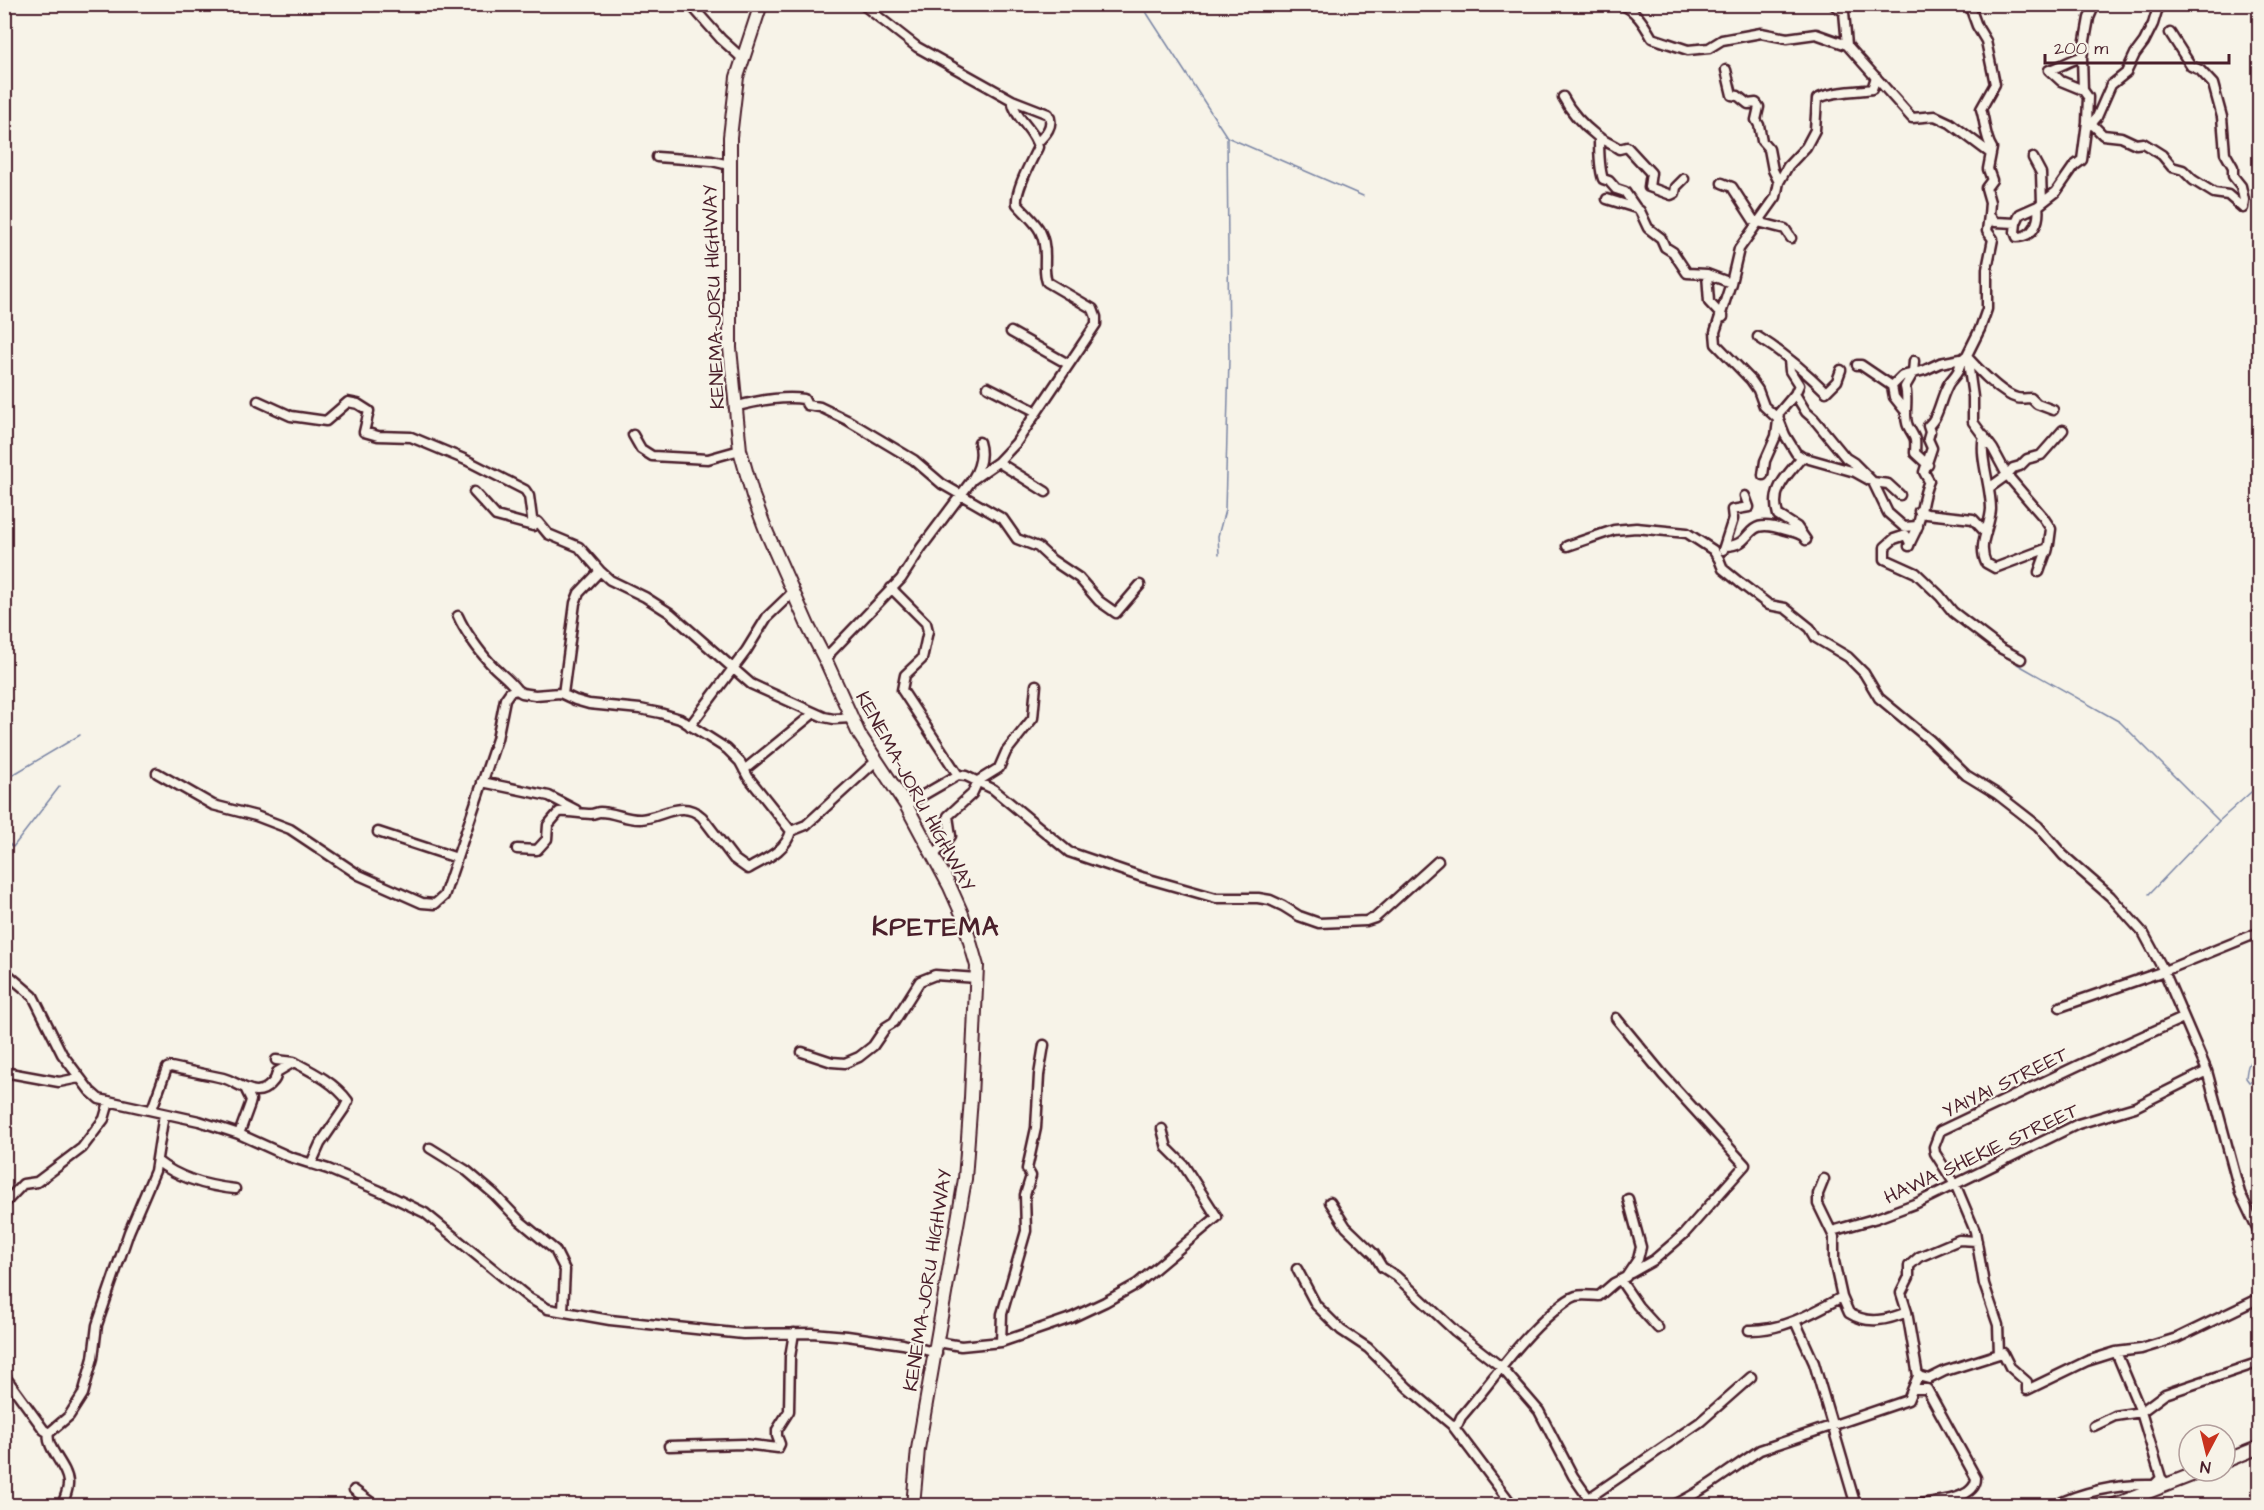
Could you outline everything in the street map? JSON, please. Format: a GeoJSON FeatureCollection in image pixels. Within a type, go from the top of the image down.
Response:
{"type":"FeatureCollection","features":[{"type":"Feature","properties":{"kind":"highway","name":"KENEMA-JORU HIGHWAY"},"geometry":{"type":"LineString","coordinates":[[761,4],[742,58],[731,113],[730,348],[740,450],[761,516],[851,718],[876,761],[906,805],[934,855],[962,914],[976,958],[977,978],[966,1168],[916,1467],[913,1506]]}},
{"type":"Feature","properties":{"kind":"highway"},"geometry":{"type":"LineString","coordinates":[[2237,1456],[2259,1447]]}},
{"type":"Feature","properties":{"kind":"highway"},"geometry":{"type":"LineString","coordinates":[[2112,1506],[2177,1478]]}},
{"type":"Feature","properties":{"kind":"street"},"geometry":{"type":"LineString","coordinates":[[690,4],[721,39],[742,58]]}},
{"type":"Feature","properties":{"kind":"street"},"geometry":{"type":"LineString","coordinates":[[862,4],[917,47],[1012,100],[1050,115],[1049,129],[1037,143]]}},
{"type":"Feature","properties":{"kind":"street"},"geometry":{"type":"LineString","coordinates":[[1620,4],[1642,20],[1652,38],[1688,50],[1708,48],[1722,40],[1761,33],[1787,38],[1816,34],[1847,45],[1911,118],[1935,116],[1950,123],[1990,153]]}},
{"type":"Feature","properties":{"kind":"street"},"geometry":{"type":"LineString","coordinates":[[1833,4],[1844,12],[1847,45]]}},
{"type":"Feature","properties":{"kind":"street"},"geometry":{"type":"LineString","coordinates":[[1969,4],[1977,26],[1986,40],[1995,84],[1982,109],[1987,125],[1988,141],[1992,148],[1988,169],[1992,180],[1986,188],[1990,202],[1987,231],[1993,239],[1987,268],[1987,309],[1957,374],[1948,384],[1938,406],[1935,421],[1928,426],[1930,432],[1928,439],[1932,448],[1924,472],[1929,481],[1919,511],[1918,526],[1907,537],[1894,539],[1885,547],[1886,559],[1916,573],[1953,612],[2000,648],[2021,659]]}},
{"type":"Feature","properties":{"kind":"street"},"geometry":{"type":"LineString","coordinates":[[2033,158],[2040,173],[2040,205],[2037,223],[2033,232],[2017,237],[2016,223],[2020,214],[2040,205],[2056,192],[2074,166],[2082,160],[2089,124],[2088,98],[2083,90],[2082,57],[2089,18],[2095,4]]}},
{"type":"Feature","properties":{"kind":"street"},"geometry":{"type":"LineString","coordinates":[[2089,124],[2097,117],[2111,85],[2126,73],[2153,24],[2159,4]]}},
{"type":"Feature","properties":{"kind":"street"},"geometry":{"type":"LineString","coordinates":[[2089,124],[2103,135],[2121,137],[2136,144],[2143,143],[2162,154],[2172,167],[2183,170],[2193,180],[2214,193],[2228,195],[2243,210],[2244,200],[2241,186],[2233,176],[2232,167],[2224,153],[2222,117],[2213,84],[2200,70],[2191,66],[2170,33]]}},
{"type":"Feature","properties":{"kind":"street"},"geometry":{"type":"LineString","coordinates":[[2082,57],[2071,59],[2067,64],[2049,70],[2061,81],[2083,90]]}},
{"type":"Feature","properties":{"kind":"street"},"geometry":{"type":"LineString","coordinates":[[1726,70],[1732,96],[1738,96],[1748,104],[1756,103],[1759,107],[1756,120],[1762,141],[1769,149],[1773,170],[1779,182]]}},
{"type":"Feature","properties":{"kind":"street"},"geometry":{"type":"LineString","coordinates":[[1876,76],[1872,88],[1845,93],[1829,92],[1817,99],[1815,130],[1806,147],[1788,166],[1779,182],[1776,197],[1739,249],[1724,319],[1715,332],[1716,344],[1751,380],[1764,406],[1779,420],[1796,453],[1802,457],[1855,472],[1873,482],[1888,484],[1900,495]]}},
{"type":"Feature","properties":{"kind":"street"},"geometry":{"type":"LineString","coordinates":[[1563,97],[1569,109],[1583,125],[1619,149],[1627,147],[1634,153],[1651,173],[1649,187],[1671,195],[1675,193],[1676,187],[1684,179]]}},
{"type":"Feature","properties":{"kind":"street"},"geometry":{"type":"LineString","coordinates":[[972,480],[998,462],[1016,443],[1095,327],[1096,317],[1090,306],[1047,282],[1044,271],[1044,235],[1036,222],[1017,204],[1017,190],[1038,147],[1017,116],[1012,100]]}},
{"type":"Feature","properties":{"kind":"street"},"geometry":{"type":"LineString","coordinates":[[1599,137],[1601,161],[1599,170],[1603,179],[1616,189],[1625,192],[1640,211],[1648,228],[1661,238],[1665,247],[1674,252],[1687,273],[1707,274],[1731,282]]}},
{"type":"Feature","properties":{"kind":"street"},"geometry":{"type":"LineString","coordinates":[[657,158],[729,165]]}},
{"type":"Feature","properties":{"kind":"street"},"geometry":{"type":"LineString","coordinates":[[1722,183],[1732,187],[1754,221],[1785,229],[1791,238]]}},
{"type":"Feature","properties":{"kind":"street"},"geometry":{"type":"LineString","coordinates":[[1608,200],[1636,208]]}},
{"type":"Feature","properties":{"kind":"street"},"geometry":{"type":"LineString","coordinates":[[1989,215],[1995,222],[2016,223]]}},
{"type":"Feature","properties":{"kind":"street"},"geometry":{"type":"LineString","coordinates":[[1707,274],[1709,302],[1724,319]]}},
{"type":"Feature","properties":{"kind":"street"},"geometry":{"type":"LineString","coordinates":[[1011,332],[1068,364]]}},
{"type":"Feature","properties":{"kind":"street"},"geometry":{"type":"LineString","coordinates":[[1758,337],[1798,364],[1826,392],[1837,381],[1841,370]]}},
{"type":"Feature","properties":{"kind":"street"},"geometry":{"type":"LineString","coordinates":[[1892,386],[1902,376],[1965,357]]}},
{"type":"Feature","properties":{"kind":"street"},"geometry":{"type":"LineString","coordinates":[[1965,357],[1996,386],[2017,398],[2031,398],[2037,404],[2053,410]]}},
{"type":"Feature","properties":{"kind":"street"},"geometry":{"type":"LineString","coordinates":[[1965,357],[1972,397],[1973,422],[1984,436],[2007,475],[2051,529],[2048,548],[1995,568],[1990,567],[1983,559],[1982,546],[1991,520],[1988,473],[1982,446],[1984,436]]}},
{"type":"Feature","properties":{"kind":"street"},"geometry":{"type":"LineString","coordinates":[[1763,475],[1765,461],[1776,436],[1779,413],[1799,386],[1790,371],[1789,360]]}},
{"type":"Feature","properties":{"kind":"street"},"geometry":{"type":"LineString","coordinates":[[1914,361],[1913,373],[1905,387],[1908,397],[1906,412],[1908,426],[1916,437],[1915,453],[1928,465]]}},
{"type":"Feature","properties":{"kind":"street"},"geometry":{"type":"LineString","coordinates":[[1857,365],[1861,365],[1892,386],[1894,397],[1906,412]]}},
{"type":"Feature","properties":{"kind":"street"},"geometry":{"type":"LineString","coordinates":[[988,387],[1036,412]]}},
{"type":"Feature","properties":{"kind":"street"},"geometry":{"type":"LineString","coordinates":[[1795,394],[1806,412],[1814,418],[1846,458],[1873,482],[1888,513],[1907,537]]}},
{"type":"Feature","properties":{"kind":"street"},"geometry":{"type":"LineString","coordinates":[[734,407],[754,401],[804,399],[807,405],[831,411],[914,460],[942,484],[1003,519],[1017,539],[1038,547],[1052,560],[1075,575],[1116,614],[1140,585]]}},
{"type":"Feature","properties":{"kind":"street"},"geometry":{"type":"LineString","coordinates":[[258,401],[291,416],[326,422],[348,402],[358,404],[369,411],[364,432],[378,436],[411,437],[466,460],[525,490],[534,526]]}},
{"type":"Feature","properties":{"kind":"street"},"geometry":{"type":"LineString","coordinates":[[1989,488],[2027,459],[2041,455],[2062,430]]}},
{"type":"Feature","properties":{"kind":"street"},"geometry":{"type":"LineString","coordinates":[[633,435],[641,449],[652,456],[708,459],[740,450]]}},
{"type":"Feature","properties":{"kind":"street"},"geometry":{"type":"LineString","coordinates":[[826,661],[831,652],[906,573],[921,548],[972,480],[979,469],[981,449],[979,442]]}},
{"type":"Feature","properties":{"kind":"street"},"geometry":{"type":"LineString","coordinates":[[1725,546],[1737,544],[1756,526],[1765,524],[1796,531],[1805,538],[1797,527],[1778,514],[1775,506],[1778,488],[1802,457]]}},
{"type":"Feature","properties":{"kind":"street"},"geometry":{"type":"LineString","coordinates":[[998,462],[1046,492]]}},
{"type":"Feature","properties":{"kind":"street"},"geometry":{"type":"LineString","coordinates":[[474,492],[496,516],[534,526]]}},
{"type":"Feature","properties":{"kind":"street"},"geometry":{"type":"LineString","coordinates":[[1719,559],[1733,519],[1732,510],[1749,507],[1745,495]]}},
{"type":"Feature","properties":{"kind":"street"},"geometry":{"type":"LineString","coordinates":[[1919,511],[1973,519],[1986,533]]}},
{"type":"Feature","properties":{"kind":"street"},"geometry":{"type":"LineString","coordinates":[[534,526],[538,522],[548,534],[579,547],[600,572],[621,587],[645,597],[670,613],[732,669],[761,689],[814,713],[834,719],[851,718]]}},
{"type":"Feature","properties":{"kind":"street"},"geometry":{"type":"LineString","coordinates":[[1907,537],[1918,526]]}},
{"type":"Feature","properties":{"kind":"street"},"geometry":{"type":"LineString","coordinates":[[1568,546],[1614,530],[1636,528],[1687,533],[1713,550],[1723,569],[1739,582],[1769,605],[1785,608],[1810,628],[1816,639],[1848,657],[1864,673],[1879,699],[1930,740],[1966,775],[1997,794],[2037,826],[2063,855],[2110,897],[2137,924],[2164,971],[2207,1071],[2240,1193],[2259,1235]]}},
{"type":"Feature","properties":{"kind":"street"},"geometry":{"type":"LineString","coordinates":[[563,694],[575,603],[579,593],[600,572]]}},
{"type":"Feature","properties":{"kind":"street"},"geometry":{"type":"LineString","coordinates":[[891,588],[926,623],[928,631],[922,659],[905,675],[902,690],[958,776]]}},
{"type":"Feature","properties":{"kind":"street"},"geometry":{"type":"LineString","coordinates":[[690,726],[767,617],[793,592]]}},
{"type":"Feature","properties":{"kind":"street"},"geometry":{"type":"LineString","coordinates":[[458,616],[464,630],[472,637],[491,665],[522,693],[563,694],[589,704],[660,712],[690,726],[727,749],[740,762],[791,831]]}},
{"type":"Feature","properties":{"kind":"street"},"geometry":{"type":"LineString","coordinates":[[934,855],[951,836],[948,816],[972,794],[978,781],[999,768],[1001,759],[1033,718],[1036,685]]}},
{"type":"Feature","properties":{"kind":"street"},"geometry":{"type":"LineString","coordinates":[[157,773],[213,805],[256,816],[290,829],[359,875],[422,903],[435,904],[444,896],[457,858],[497,739],[505,699],[510,692],[517,690]]}},
{"type":"Feature","properties":{"kind":"street"},"geometry":{"type":"LineString","coordinates":[[744,770],[814,713]]}},
{"type":"Feature","properties":{"kind":"street"},"geometry":{"type":"LineString","coordinates":[[791,831],[807,825],[876,761]]}},
{"type":"Feature","properties":{"kind":"street"},"geometry":{"type":"LineString","coordinates":[[906,805],[958,776],[966,776],[978,781],[1008,801],[1069,852],[1142,877],[1216,898],[1270,900],[1318,924],[1366,921],[1375,918],[1438,861]]}},
{"type":"Feature","properties":{"kind":"street"},"geometry":{"type":"LineString","coordinates":[[482,782],[549,796],[590,814],[600,812],[643,819],[674,808],[690,809],[702,817],[734,859],[748,868],[788,842],[791,831]]}},
{"type":"Feature","properties":{"kind":"street"},"geometry":{"type":"LineString","coordinates":[[517,849],[537,850],[548,839],[548,825],[559,812],[579,811]]}},
{"type":"Feature","properties":{"kind":"street"},"geometry":{"type":"LineString","coordinates":[[378,832],[457,858]]}},
{"type":"Feature","properties":{"kind":"street"},"geometry":{"type":"LineString","coordinates":[[2060,1007],[2164,971],[2259,932]]}},
{"type":"Feature","properties":{"kind":"street"},"geometry":{"type":"LineString","coordinates":[[4,971],[33,996],[62,1054],[95,1096],[109,1102],[199,1120],[380,1191],[425,1213],[529,1298],[548,1309],[610,1320],[735,1333],[779,1335],[794,1333],[863,1338],[937,1347],[1000,1342],[1071,1318],[1137,1284],[1217,1217],[1183,1164],[1167,1148],[1162,1129]]}},
{"type":"Feature","properties":{"kind":"street"},"geometry":{"type":"LineString","coordinates":[[802,1052],[832,1062],[845,1063],[859,1057],[873,1046],[886,1027],[894,1022],[920,981],[935,975],[977,978]]}},
{"type":"Feature","properties":{"kind":"street"},"geometry":{"type":"LineString","coordinates":[[1452,1425],[1458,1424],[1461,1417],[1530,1333],[1573,1297],[1599,1296],[1614,1283],[1654,1260],[1684,1234],[1745,1165],[1663,1075],[1616,1018]]}},
{"type":"Feature","properties":{"kind":"street","name":"YAIYAI STREET"},"geometry":{"type":"LineString","coordinates":[[1999,1354],[1998,1325],[1984,1284],[1977,1241],[1956,1186],[1935,1153],[1934,1147],[1940,1131],[2183,1018]]}},
{"type":"Feature","properties":{"kind":"street"},"geometry":{"type":"LineString","coordinates":[[1000,1342],[1002,1314],[1026,1231],[1025,1195],[1031,1176],[1027,1169],[1036,1128],[1039,1075],[1044,1045]]}},
{"type":"Feature","properties":{"kind":"street"},"geometry":{"type":"LineString","coordinates":[[276,1060],[294,1062],[315,1072],[344,1095],[348,1101],[320,1144],[311,1164]]}},
{"type":"Feature","properties":{"kind":"street"},"geometry":{"type":"LineString","coordinates":[[152,1109],[166,1068],[171,1067],[225,1078],[246,1090],[266,1089],[276,1079],[277,1072],[294,1062]]}},
{"type":"Feature","properties":{"kind":"street","name":"HAWA SHEKIE STREET"},"geometry":{"type":"LineString","coordinates":[[1832,1231],[1885,1216],[1956,1186],[2078,1124],[2134,1107],[2207,1071]]}},
{"type":"Feature","properties":{"kind":"street"},"geometry":{"type":"LineString","coordinates":[[4,1072],[59,1082],[79,1078]]}},
{"type":"Feature","properties":{"kind":"street"},"geometry":{"type":"LineString","coordinates":[[239,1134],[250,1104],[246,1090]]}},
{"type":"Feature","properties":{"kind":"street"},"geometry":{"type":"LineString","coordinates":[[4,1204],[23,1185],[37,1182],[82,1148],[104,1119],[109,1102]]}},
{"type":"Feature","properties":{"kind":"street"},"geometry":{"type":"LineString","coordinates":[[62,1506],[68,1479],[63,1465],[49,1444],[49,1433],[69,1416],[84,1394],[93,1358],[97,1325],[129,1232],[151,1180],[157,1161],[164,1114]]}},
{"type":"Feature","properties":{"kind":"street"},"geometry":{"type":"LineString","coordinates":[[430,1148],[467,1171],[520,1221],[555,1250],[565,1270],[563,1311]]}},
{"type":"Feature","properties":{"kind":"street"},"geometry":{"type":"LineString","coordinates":[[157,1161],[180,1176],[208,1185],[235,1189]]}},
{"type":"Feature","properties":{"kind":"street"},"geometry":{"type":"LineString","coordinates":[[1824,1179],[1818,1194],[1818,1204],[1832,1231],[1835,1243],[1835,1272],[1849,1313],[1864,1320],[1889,1319],[1907,1312]]}},
{"type":"Feature","properties":{"kind":"street"},"geometry":{"type":"LineString","coordinates":[[1628,1199],[1641,1247],[1638,1259],[1628,1275]]}},
{"type":"Feature","properties":{"kind":"street"},"geometry":{"type":"LineString","coordinates":[[1330,1202],[1346,1227],[1374,1254],[1382,1267],[1396,1276],[1455,1331],[1501,1367],[1539,1411],[1573,1476],[1591,1502],[1700,1422],[1751,1377]]}},
{"type":"Feature","properties":{"kind":"street"},"geometry":{"type":"LineString","coordinates":[[1672,1506],[1709,1485],[1760,1450],[1908,1400],[1918,1376],[1907,1312],[1901,1293],[1909,1277],[1909,1266],[1919,1257],[1959,1240],[1977,1241]]}},
{"type":"Feature","properties":{"kind":"street"},"geometry":{"type":"LineString","coordinates":[[1298,1269],[1316,1305],[1341,1330],[1368,1348],[1408,1388],[1452,1425],[1513,1506]]}},
{"type":"Feature","properties":{"kind":"street"},"geometry":{"type":"LineString","coordinates":[[1621,1281],[1638,1306],[1658,1328]]}},
{"type":"Feature","properties":{"kind":"street"},"geometry":{"type":"LineString","coordinates":[[1749,1330],[1766,1329],[1795,1321],[1842,1298]]}},
{"type":"Feature","properties":{"kind":"street"},"geometry":{"type":"LineString","coordinates":[[1918,1376],[1929,1379],[1945,1371],[2003,1353],[2010,1367],[2027,1382],[2027,1390],[2087,1361],[2177,1338],[2259,1298]]}},
{"type":"Feature","properties":{"kind":"street"},"geometry":{"type":"LineString","coordinates":[[1795,1321],[1814,1363],[1856,1506]]}},
{"type":"Feature","properties":{"kind":"street"},"geometry":{"type":"LineString","coordinates":[[669,1446],[752,1444],[778,1448],[780,1444],[777,1430],[789,1411],[790,1357],[794,1333]]}},
{"type":"Feature","properties":{"kind":"street"},"geometry":{"type":"LineString","coordinates":[[2054,1506],[2087,1492],[2122,1485],[2154,1485],[2165,1482],[2141,1412],[2116,1352]]}},
{"type":"Feature","properties":{"kind":"street"},"geometry":{"type":"LineString","coordinates":[[2094,1426],[2115,1416],[2141,1412],[2165,1394],[2259,1362]]}},
{"type":"Feature","properties":{"kind":"street"},"geometry":{"type":"LineString","coordinates":[[4,1376],[44,1430],[49,1433]]}},
{"type":"Feature","properties":{"kind":"street"},"geometry":{"type":"LineString","coordinates":[[1905,1506],[1936,1503],[1958,1496],[1976,1483],[1976,1478],[1927,1389],[1929,1379]]}},
{"type":"Feature","properties":{"kind":"street"},"geometry":{"type":"LineString","coordinates":[[1913,1389],[1927,1389]]}},
{"type":"Feature","properties":{"kind":"street"},"geometry":{"type":"LineString","coordinates":[[354,1490],[376,1506]]}},
{"type":"Feature","properties":{"kind":"waterway"},"geometry":{"type":"LineString","coordinates":[[1141,4],[1227,137],[1363,196]]}},
{"type":"Feature","properties":{"kind":"waterway"},"geometry":{"type":"LineString","coordinates":[[1219,554],[1218,536],[1225,510],[1229,359],[1227,137]]}},
{"type":"Feature","properties":{"kind":"waterway"},"geometry":{"type":"LineString","coordinates":[[2017,664],[2120,722],[2219,821]]}},
{"type":"Feature","properties":{"kind":"waterway"},"geometry":{"type":"LineString","coordinates":[[4,780],[80,735]]}},
{"type":"Feature","properties":{"kind":"waterway"},"geometry":{"type":"LineString","coordinates":[[2149,894],[2219,821],[2260,784]]}},
{"type":"Feature","properties":{"kind":"waterway"},"geometry":{"type":"LineString","coordinates":[[4,840],[13,847],[60,786]]}},
{"type":"Feature","properties":{"kind":"waterway"},"geometry":{"type":"LineString","coordinates":[[2260,1024],[2253,1033],[2260,1043]]}},
{"type":"Feature","properties":{"kind":"waterway"},"geometry":{"type":"LineString","coordinates":[[2260,1056],[2249,1064],[2246,1078],[2249,1082],[2260,1082]]}},
{"type":"Feature","properties":{"kind":"district","name":"KPETEMA"},"geometry":{"type":"Point","coordinates":[936,926]}}]}
